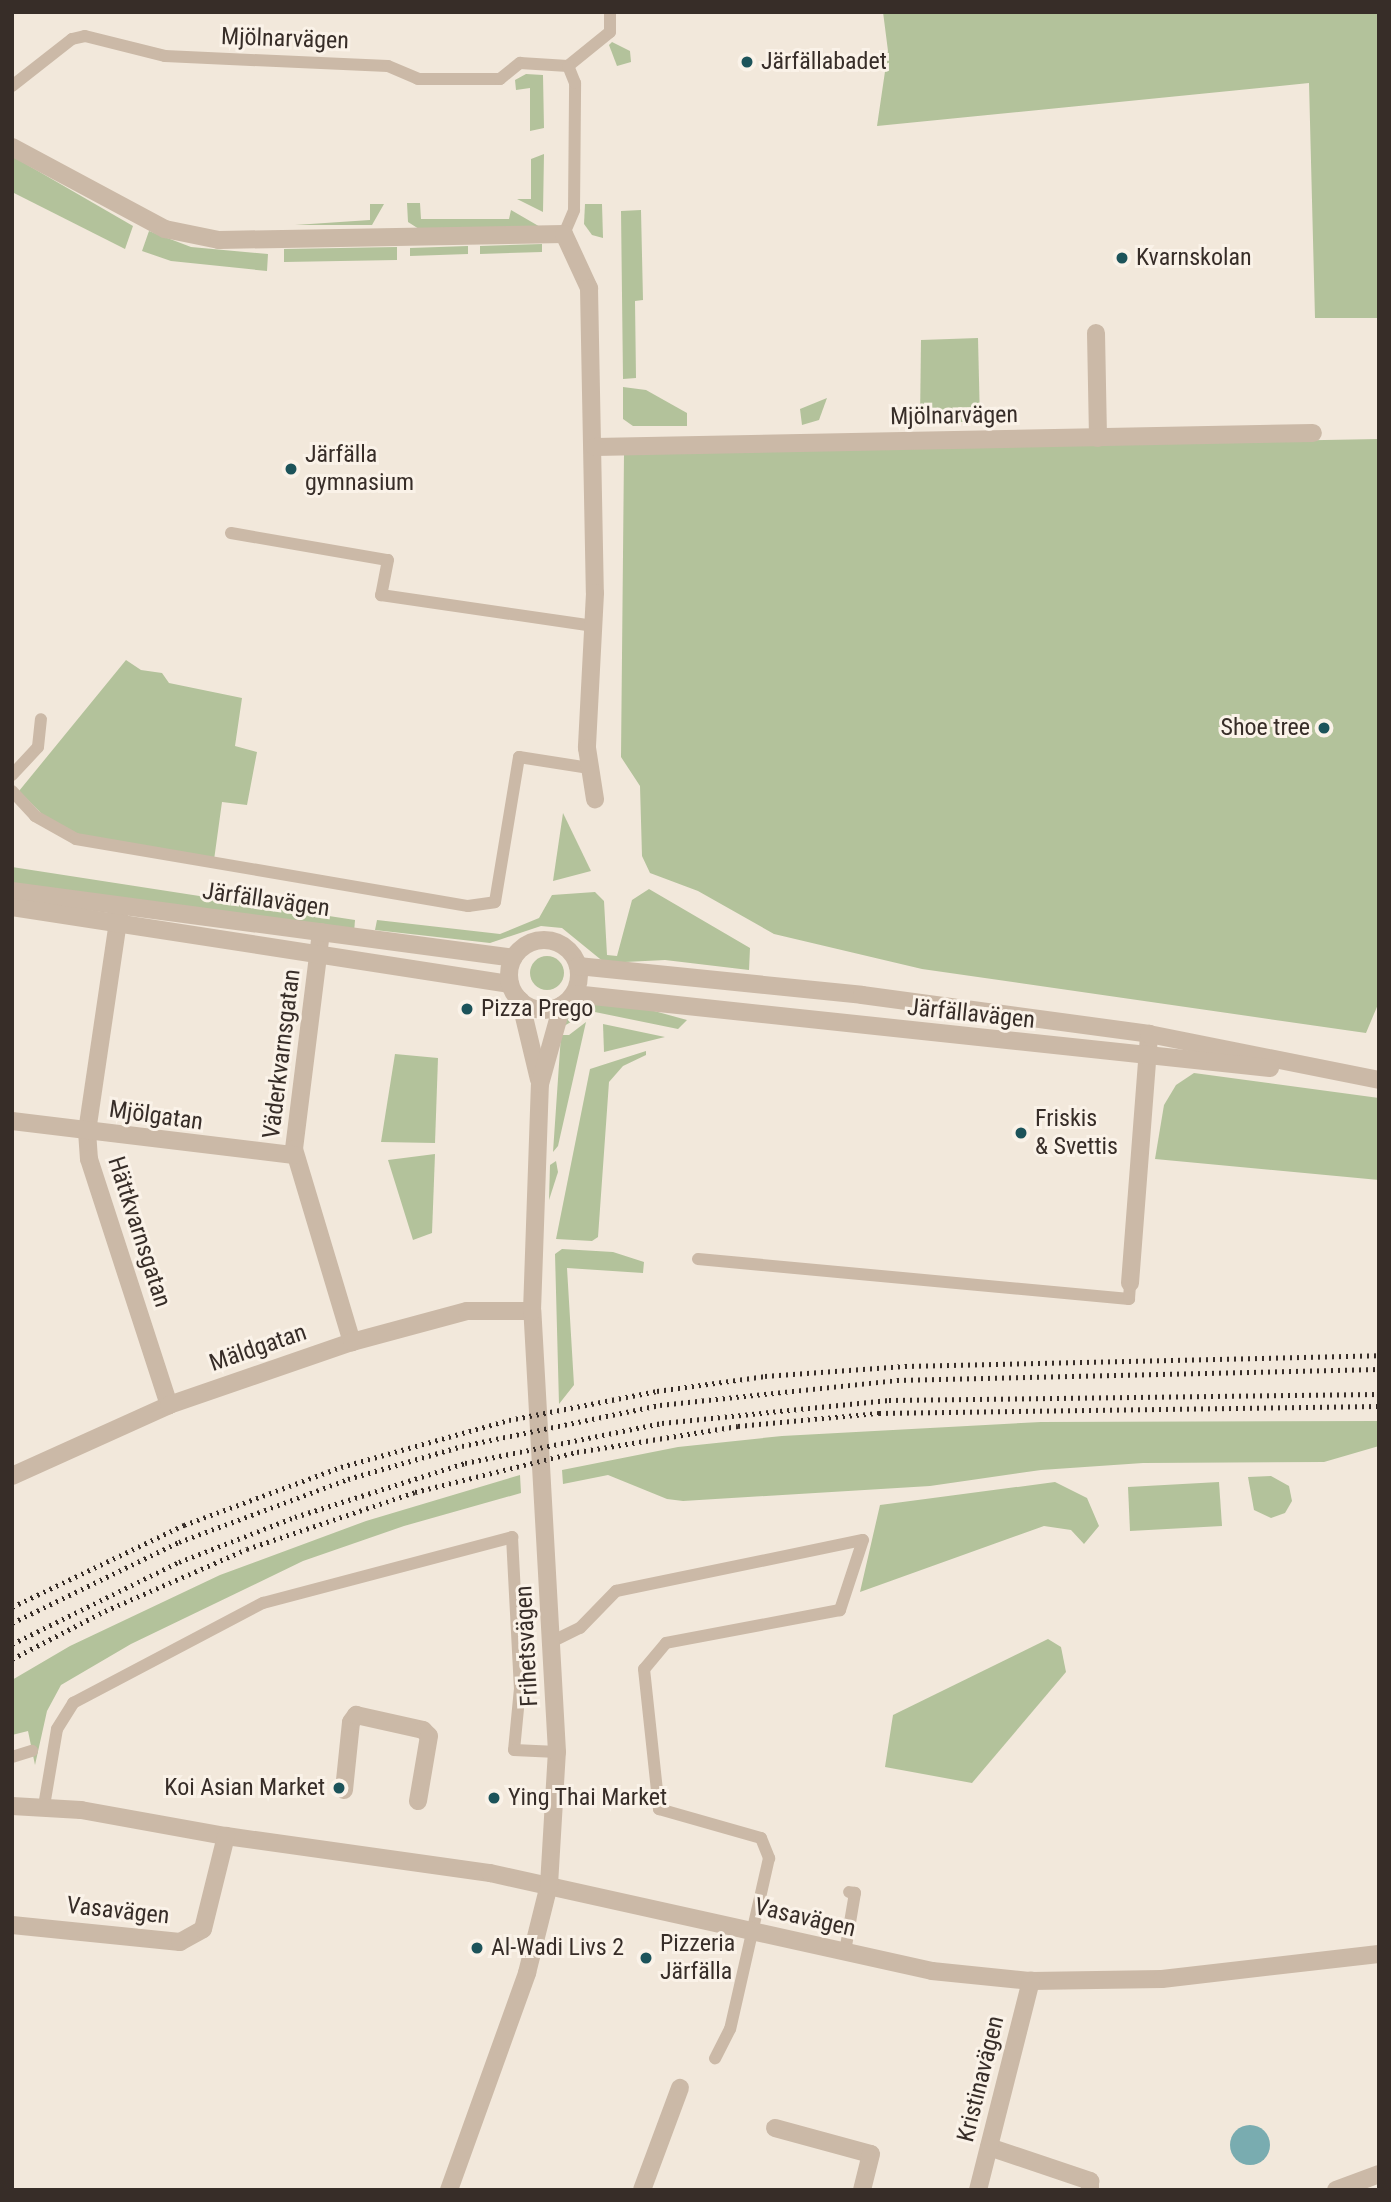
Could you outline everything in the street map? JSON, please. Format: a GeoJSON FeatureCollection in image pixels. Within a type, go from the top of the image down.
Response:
{"type":"FeatureCollection","features":[{"type":"Feature","properties":{"kind":"street"},"geometry":{"type":"LineString","coordinates":[[12,147],[165,229],[219,240],[564,234],[589,288],[595,447],[594,626],[589,768],[595,799]]}},
{"type":"Feature","properties":{"kind":"street"},"geometry":{"type":"LineString","coordinates":[[1096,333],[1098,438]]}},
{"type":"Feature","properties":{"kind":"street","name":"Mjölnarvägen"},"geometry":{"type":"LineString","coordinates":[[595,447],[1313,433]]}},
{"type":"Feature","properties":{"kind":"street","name":"Järfällavägen"},"geometry":{"type":"LineString","coordinates":[[12,891],[514,958]]}},
{"type":"Feature","properties":{"kind":"street","name":"Hättkvarnsgatan"},"geometry":{"type":"LineString","coordinates":[[121,905],[87,1131],[89,1159],[169,1405]]}},
{"type":"Feature","properties":{"kind":"street","name":"Järfällavägen"},"geometry":{"type":"LineString","coordinates":[[12,907],[318,955],[515,992]]}},
{"type":"Feature","properties":{"kind":"street","name":"Väderkvarnsgatan"},"geometry":{"type":"LineString","coordinates":[[321,932],[294,1155],[352,1342]]}},
{"type":"Feature","properties":{"kind":"street"},"geometry":{"type":"LineString","coordinates":[[548,940],[569,950],[578,966],[568,1000],[538,1010],[515,992],[514,958],[530,943],[548,940]]}},
{"type":"Feature","properties":{"kind":"street","name":"Järfällavägen"},"geometry":{"type":"LineString","coordinates":[[578,966],[862,995],[1149,1034],[1371,1078]]}},
{"type":"Feature","properties":{"kind":"street","name":"Frihetsvägen"},"geometry":{"type":"LineString","coordinates":[[515,992],[540,1084]]}},
{"type":"Feature","properties":{"kind":"street","name":"Järfällavägen"},"geometry":{"type":"LineString","coordinates":[[568,1000],[1371,1078]]}},
{"type":"Feature","properties":{"kind":"street","name":"Frihetsvägen"},"geometry":{"type":"LineString","coordinates":[[449,2190],[527,1973],[550,1885],[557,1752],[532,1311],[540,1084],[568,1000]]}},
{"type":"Feature","properties":{"kind":"street"},"geometry":{"type":"LineString","coordinates":[[1130,1283],[1149,1034]]}},
{"type":"Feature","properties":{"kind":"street","name":"Mjölgatan"},"geometry":{"type":"LineString","coordinates":[[12,1121],[294,1155]]}},
{"type":"Feature","properties":{"kind":"street","name":"Mäldgatan"},"geometry":{"type":"LineString","coordinates":[[12,1476],[169,1405],[352,1342],[467,1311],[532,1311]]}},
{"type":"Feature","properties":{"kind":"street"},"geometry":{"type":"LineString","coordinates":[[344,1790],[351,1722],[356,1715],[423,1730],[429,1736],[418,1801]]}},
{"type":"Feature","properties":{"kind":"street","name":"Vasavägen"},"geometry":{"type":"LineString","coordinates":[[12,1806],[44,1805],[226,1836],[550,1885],[932,1971],[1031,1981],[1162,1979],[1379,1954]]}},
{"type":"Feature","properties":{"kind":"street","name":"Vasavägen"},"geometry":{"type":"LineString","coordinates":[[12,1925],[180,1942],[203,1929],[226,1836]]}},
{"type":"Feature","properties":{"kind":"street","name":"Kristinavägen"},"geometry":{"type":"LineString","coordinates":[[978,2190],[1031,1981]]}},
{"type":"Feature","properties":{"kind":"street"},"geometry":{"type":"LineString","coordinates":[[642,2190],[680,2088]]}},
{"type":"Feature","properties":{"kind":"street"},"geometry":{"type":"LineString","coordinates":[[775,2128],[871,2154],[862,2190]]}},
{"type":"Feature","properties":{"kind":"street"},"geometry":{"type":"LineString","coordinates":[[989,2147],[1090,2181],[1090,2190]]}},
{"type":"Feature","properties":{"kind":"street"},"geometry":{"type":"LineString","coordinates":[[1336,2190],[1379,2174]]}},
{"type":"Feature","properties":{"kind":"lane"},"geometry":{"type":"LineString","coordinates":[[564,234],[574,210],[575,83],[568,66],[610,32],[610,12]]}},
{"type":"Feature","properties":{"kind":"lane","name":"Mjölnarvägen"},"geometry":{"type":"LineString","coordinates":[[12,86],[72,39],[85,36],[165,56],[224,62],[388,66],[418,79],[500,79],[520,63],[568,66]]}},
{"type":"Feature","properties":{"kind":"lane"},"geometry":{"type":"LineString","coordinates":[[231,533],[388,560],[382,595],[594,626]]}},
{"type":"Feature","properties":{"kind":"lane"},"geometry":{"type":"LineString","coordinates":[[12,775],[38,747],[41,719]]}},
{"type":"Feature","properties":{"kind":"lane"},"geometry":{"type":"LineString","coordinates":[[12,790],[35,816],[76,839],[468,906],[495,902],[519,757],[589,768]]}},
{"type":"Feature","properties":{"kind":"lane"},"geometry":{"type":"LineString","coordinates":[[698,1259],[1129,1299],[1130,1283]]}},
{"type":"Feature","properties":{"kind":"lane"},"geometry":{"type":"LineString","coordinates":[[44,1805],[57,1730],[73,1703],[263,1603],[512,1536],[520,1709],[514,1750],[557,1752]]}},
{"type":"Feature","properties":{"kind":"lane"},"geometry":{"type":"LineString","coordinates":[[551,1642],[580,1628],[616,1591],[863,1540],[840,1610],[666,1643],[644,1670],[659,1809],[761,1838],[769,1858],[730,2029],[715,2058]]}},
{"type":"Feature","properties":{"kind":"lane"},"geometry":{"type":"LineString","coordinates":[[12,1757],[32,1751]]}},
{"type":"Feature","properties":{"kind":"lane"},"geometry":{"type":"LineString","coordinates":[[845,1952],[855,1893],[849,1892]]}},
{"type":"Feature","properties":{"kind":"green space"},"geometry":{"type":"Polygon","coordinates":[[[883,12],[1379,12],[1379,318],[1315,318],[1309,83],[877,126],[888,51],[883,12]]]}},
{"type":"Feature","properties":{"kind":"green space"},"geometry":{"type":"Polygon","coordinates":[[[612,42],[630,51],[631,62],[617,66],[609,45],[612,42]]]}},
{"type":"Feature","properties":{"kind":"green space"},"geometry":{"type":"Polygon","coordinates":[[[526,74],[543,75],[544,128],[530,131],[530,88],[516,90],[515,80],[526,74]]]}},
{"type":"Feature","properties":{"kind":"green space"},"geometry":{"type":"Polygon","coordinates":[[[544,154],[543,212],[517,199],[531,199],[531,159],[544,154]]]}},
{"type":"Feature","properties":{"kind":"green space"},"geometry":{"type":"Polygon","coordinates":[[[12,156],[133,226],[125,249],[12,192],[12,156]]]}},
{"type":"Feature","properties":{"kind":"green space"},"geometry":{"type":"Polygon","coordinates":[[[407,203],[420,203],[421,219],[509,219],[511,210],[542,228],[419,229],[408,222],[407,203]]]}},
{"type":"Feature","properties":{"kind":"green space"},"geometry":{"type":"Polygon","coordinates":[[[370,204],[384,204],[372,225],[295,225],[370,220],[370,204]]]}},
{"type":"Feature","properties":{"kind":"green space"},"geometry":{"type":"Polygon","coordinates":[[[585,204],[602,204],[603,238],[592,235],[584,224],[585,204]]]}},
{"type":"Feature","properties":{"kind":"green space"},"geometry":{"type":"Polygon","coordinates":[[[641,210],[643,300],[635,301],[636,378],[623,379],[621,211],[641,210]]]}},
{"type":"Feature","properties":{"kind":"green space"},"geometry":{"type":"Polygon","coordinates":[[[149,231],[191,247],[268,254],[267,271],[171,261],[142,251],[149,231]]]}},
{"type":"Feature","properties":{"kind":"green space"},"geometry":{"type":"Polygon","coordinates":[[[542,244],[542,252],[480,254],[480,246],[542,244]]]}},
{"type":"Feature","properties":{"kind":"green space"},"geometry":{"type":"Polygon","coordinates":[[[468,246],[468,254],[410,256],[410,248],[468,246]]]}},
{"type":"Feature","properties":{"kind":"green space"},"geometry":{"type":"Polygon","coordinates":[[[397,247],[397,260],[284,262],[284,249],[397,247]]]}},
{"type":"Feature","properties":{"kind":"green space"},"geometry":{"type":"Polygon","coordinates":[[[978,338],[980,422],[920,422],[921,340],[978,338]]]}},
{"type":"Feature","properties":{"kind":"green space"},"geometry":{"type":"Polygon","coordinates":[[[623,387],[646,390],[687,413],[687,426],[633,426],[623,419],[623,387]]]}},
{"type":"Feature","properties":{"kind":"green space"},"geometry":{"type":"Polygon","coordinates":[[[827,398],[819,420],[802,425],[800,409],[827,398]]]}},
{"type":"Feature","properties":{"kind":"green space"},"geometry":{"type":"Polygon","coordinates":[[[1379,439],[1379,1002],[1366,1033],[922,969],[774,934],[698,891],[650,873],[642,856],[640,786],[621,757],[624,453],[1379,439]]]}},
{"type":"Feature","properties":{"kind":"green space"},"geometry":{"type":"Polygon","coordinates":[[[126,660],[141,670],[162,673],[169,683],[242,698],[235,746],[257,752],[247,805],[222,802],[214,860],[77,835],[45,817],[19,791],[126,660]]]}},
{"type":"Feature","properties":{"kind":"green space"},"geometry":{"type":"Polygon","coordinates":[[[563,813],[591,871],[553,881],[563,813]]]}},
{"type":"Feature","properties":{"kind":"green space"},"geometry":{"type":"Polygon","coordinates":[[[12,867],[355,920],[354,933],[12,886],[12,867]]]}},
{"type":"Feature","properties":{"kind":"green space"},"geometry":{"type":"Polygon","coordinates":[[[649,889],[750,948],[749,970],[665,960],[605,963],[562,928],[541,926],[490,943],[375,930],[377,920],[500,934],[539,918],[552,895],[595,892],[604,901],[607,955],[617,956],[632,900],[649,889]]]}},
{"type":"Feature","properties":{"kind":"green space"},"geometry":{"type":"Polygon","coordinates":[[[547,956],[559,961],[564,973],[559,985],[547,990],[535,985],[530,973],[535,961],[547,956]]]}},
{"type":"Feature","properties":{"kind":"green space"},"geometry":{"type":"Polygon","coordinates":[[[603,1002],[625,1003],[687,1020],[678,1029],[590,1011],[564,1026],[566,1017],[581,1006],[603,1002]]]}},
{"type":"Feature","properties":{"kind":"green space"},"geometry":{"type":"Polygon","coordinates":[[[586,1022],[558,1146],[553,1152],[561,1035],[569,1035],[586,1022]]]}},
{"type":"Feature","properties":{"kind":"green space"},"geometry":{"type":"Polygon","coordinates":[[[603,1024],[665,1037],[604,1052],[603,1024]]]}},
{"type":"Feature","properties":{"kind":"green space"},"geometry":{"type":"Polygon","coordinates":[[[646,1051],[646,1055],[623,1066],[609,1082],[598,1237],[592,1241],[556,1239],[590,1069],[646,1051]]]}},
{"type":"Feature","properties":{"kind":"green space"},"geometry":{"type":"Polygon","coordinates":[[[395,1054],[438,1058],[435,1143],[381,1142],[395,1054]]]}},
{"type":"Feature","properties":{"kind":"green space"},"geometry":{"type":"Polygon","coordinates":[[[1194,1073],[1379,1098],[1379,1180],[1155,1159],[1164,1105],[1176,1085],[1194,1073]]]}},
{"type":"Feature","properties":{"kind":"green space"},"geometry":{"type":"Polygon","coordinates":[[[435,1154],[432,1233],[413,1240],[388,1160],[435,1154]]]}},
{"type":"Feature","properties":{"kind":"green space"},"geometry":{"type":"Polygon","coordinates":[[[556,1161],[558,1172],[549,1200],[550,1165],[556,1161]]]}},
{"type":"Feature","properties":{"kind":"green space"},"geometry":{"type":"Polygon","coordinates":[[[562,1249],[613,1252],[644,1262],[643,1273],[567,1268],[574,1385],[559,1404],[555,1254],[562,1249]]]}},
{"type":"Feature","properties":{"kind":"green space"},"geometry":{"type":"Polygon","coordinates":[[[1379,1421],[1379,1446],[1324,1462],[1143,1463],[1041,1470],[930,1486],[683,1501],[667,1499],[608,1475],[563,1484],[562,1470],[678,1447],[782,1436],[1041,1422],[1379,1421]]]}},
{"type":"Feature","properties":{"kind":"green space"},"geometry":{"type":"Polygon","coordinates":[[[520,1475],[521,1493],[404,1526],[303,1561],[131,1644],[61,1685],[47,1711],[35,1765],[28,1731],[12,1735],[12,1680],[70,1646],[220,1575],[366,1521],[520,1475]]]}},
{"type":"Feature","properties":{"kind":"green space"},"geometry":{"type":"Polygon","coordinates":[[[1271,1476],[1289,1486],[1292,1501],[1285,1513],[1271,1518],[1254,1510],[1248,1477],[1271,1476]]]}},
{"type":"Feature","properties":{"kind":"green space"},"geometry":{"type":"Polygon","coordinates":[[[1055,1482],[1087,1498],[1099,1526],[1084,1544],[1071,1530],[1044,1526],[860,1592],[880,1505],[1055,1482]]]}},
{"type":"Feature","properties":{"kind":"green space"},"geometry":{"type":"Polygon","coordinates":[[[1219,1482],[1222,1526],[1130,1531],[1128,1487],[1219,1482]]]}},
{"type":"Feature","properties":{"kind":"green space"},"geometry":{"type":"Polygon","coordinates":[[[1048,1639],[1061,1647],[1066,1672],[972,1783],[885,1767],[893,1715],[1048,1639]]]}},
{"type":"Feature","properties":{"kind":"water"},"geometry":{"type":"Polygon","coordinates":[[[1250,2125],[1258,2126],[1264,2131],[1269,2137],[1269,2153],[1264,2159],[1258,2164],[1250,2165],[1242,2164],[1236,2159],[1231,2153],[1230,2145],[1231,2137],[1236,2131],[1242,2126],[1250,2125]]]}},
{"type":"Feature","properties":{"kind":"railway"},"geometry":{"type":"LineString","coordinates":[[12,1607],[184,1525],[341,1467],[509,1420],[657,1391],[765,1376],[905,1366],[1379,1355]]}},
{"type":"Feature","properties":{"kind":"railway"},"geometry":{"type":"LineString","coordinates":[[12,1623],[179,1542],[348,1479],[462,1446],[660,1405],[897,1380],[1379,1369]]}},
{"type":"Feature","properties":{"kind":"railway"},"geometry":{"type":"LineString","coordinates":[[12,1644],[179,1562],[295,1517],[465,1463],[662,1423],[889,1400],[1379,1394]]}},
{"type":"Feature","properties":{"kind":"railway"},"geometry":{"type":"LineString","coordinates":[[12,1659],[105,1611],[247,1549],[415,1492],[577,1452],[738,1426],[879,1413],[1379,1406]]}},
{"type":"Feature","properties":{"kind":"place","name":"Järfällabadet"},"geometry":{"type":"Point","coordinates":[747,62]}},
{"type":"Feature","properties":{"kind":"place","name":"Kvarnskolan"},"geometry":{"type":"Point","coordinates":[1122,258]}},
{"type":"Feature","properties":{"kind":"place","name":"Järfälla gymnasium"},"geometry":{"type":"Point","coordinates":[291,469]}},
{"type":"Feature","properties":{"kind":"place","name":"Shoe tree"},"geometry":{"type":"Point","coordinates":[1324,728]}},
{"type":"Feature","properties":{"kind":"place","name":"Pizza Prego"},"geometry":{"type":"Point","coordinates":[467,1009]}},
{"type":"Feature","properties":{"kind":"place","name":"Friskis & Svettis"},"geometry":{"type":"Point","coordinates":[1021,1133]}},
{"type":"Feature","properties":{"kind":"place","name":"Koi Asian Market"},"geometry":{"type":"Point","coordinates":[339,1788]}},
{"type":"Feature","properties":{"kind":"place","name":"Ying Thai Market"},"geometry":{"type":"Point","coordinates":[494,1798]}},
{"type":"Feature","properties":{"kind":"place","name":"Al-Wadi Livs 2"},"geometry":{"type":"Point","coordinates":[477,1948]}},
{"type":"Feature","properties":{"kind":"place","name":"Pizzeria Järfälla"},"geometry":{"type":"Point","coordinates":[646,1958]}}]}
